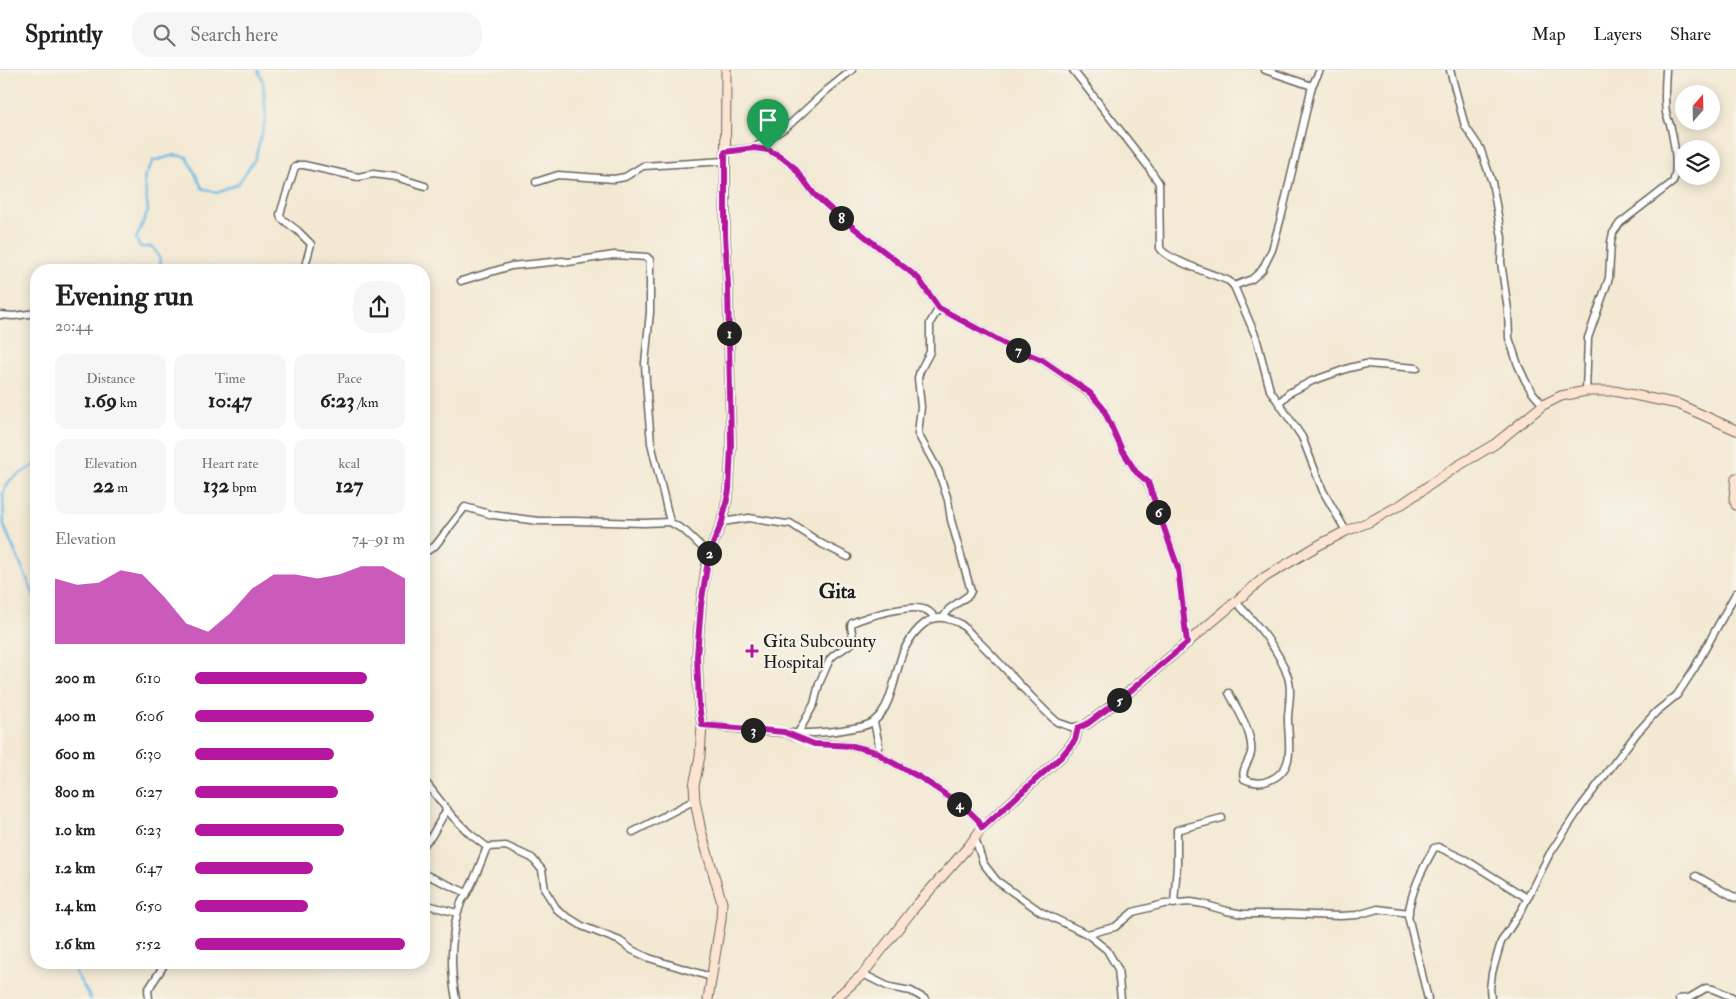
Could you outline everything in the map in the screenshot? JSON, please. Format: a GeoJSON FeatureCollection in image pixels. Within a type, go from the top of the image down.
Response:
{"type":"FeatureCollection","features":[{"type":"Feature","properties":{"kind":"street"},"geometry":{"type":"LineString","coordinates":[[708,999],[722,903],[708,859],[695,800],[694,786],[700,756],[702,725],[699,705],[697,656],[701,605],[709,554],[722,522],[729,490],[731,446],[728,286],[725,235],[726,70]]}},
{"type":"Feature","properties":{"kind":"street"},"geometry":{"type":"LineString","coordinates":[[536,182],[558,175],[614,179],[636,172],[642,166],[725,156],[754,148],[788,126],[852,70]]}},
{"type":"Feature","properties":{"kind":"street"},"geometry":{"type":"LineString","coordinates":[[1073,70],[1160,183],[1160,248],[1162,252],[1229,281],[1234,286],[1256,338],[1270,390],[1302,438],[1323,491],[1346,531]]}},
{"type":"Feature","properties":{"kind":"street"},"geometry":{"type":"LineString","coordinates":[[1265,70],[1312,86]]}},
{"type":"Feature","properties":{"kind":"street"},"geometry":{"type":"LineString","coordinates":[[1234,286],[1252,279],[1262,270],[1272,250],[1312,86],[1320,70]]}},
{"type":"Feature","properties":{"kind":"street"},"geometry":{"type":"LineString","coordinates":[[1450,70],[1465,126],[1480,148],[1492,182],[1502,238],[1501,262],[1508,310],[1509,338],[1525,380],[1532,392],[1544,404]]}},
{"type":"Feature","properties":{"kind":"street"},"geometry":{"type":"LineString","coordinates":[[1586,390],[1588,338],[1609,278],[1613,233],[1620,223],[1673,182],[1675,177],[1671,127],[1666,116],[1664,97],[1666,70]]}},
{"type":"Feature","properties":{"kind":"street"},"geometry":{"type":"LineString","coordinates":[[754,148],[768,150],[780,156],[794,167],[814,194],[835,213],[918,278],[939,308],[1007,345],[1042,360],[1090,393],[1103,408],[1122,450],[1136,472],[1148,482],[1178,568],[1187,643]]}},
{"type":"Feature","properties":{"kind":"street"},"geometry":{"type":"LineString","coordinates":[[306,264],[311,244],[281,218],[280,214],[295,167],[304,165],[358,176],[373,174],[396,177],[425,186]]}},
{"type":"Feature","properties":{"kind":"street"},"geometry":{"type":"LineString","coordinates":[[461,281],[511,266],[568,262],[614,255],[646,257],[650,260],[650,312],[645,363],[651,444],[670,522]]}},
{"type":"Feature","properties":{"kind":"street"},"geometry":{"type":"LineString","coordinates":[[939,308],[930,323],[930,352],[918,378],[921,407],[918,434],[938,470],[948,500],[952,527],[971,590],[969,595],[949,609],[943,618]]}},
{"type":"Feature","properties":{"kind":"street"},"geometry":{"type":"LineString","coordinates":[[0,315],[14,316],[30,314]]}},
{"type":"Feature","properties":{"kind":"street"},"geometry":{"type":"LineString","coordinates":[[1279,403],[1289,393],[1312,381],[1349,368],[1366,364],[1417,368]]}},
{"type":"Feature","properties":{"kind":"street"},"geometry":{"type":"LineString","coordinates":[[702,725],[798,733],[829,733],[874,722],[881,714],[890,696],[904,652],[910,641],[922,626],[935,618],[943,618],[959,623],[990,652],[1057,722],[1078,728],[1087,724],[1123,697],[1265,577],[1346,531],[1370,522],[1393,508],[1495,444],[1544,404],[1560,396],[1586,390],[1614,391],[1678,404],[1736,430]]}},
{"type":"Feature","properties":{"kind":"street"},"geometry":{"type":"LineString","coordinates":[[1736,478],[1734,499],[1736,505]]}},
{"type":"Feature","properties":{"kind":"street"},"geometry":{"type":"LineString","coordinates":[[430,549],[435,546],[465,507],[493,515],[538,521],[644,524],[670,522],[685,531],[709,554]]}},
{"type":"Feature","properties":{"kind":"street"},"geometry":{"type":"LineString","coordinates":[[722,522],[750,518],[790,523],[822,544],[848,557]]}},
{"type":"Feature","properties":{"kind":"street"},"geometry":{"type":"LineString","coordinates":[[1492,999],[1490,989],[1501,942],[1527,898],[1549,855],[1597,784],[1656,712],[1677,695],[1694,669],[1736,593]]}},
{"type":"Feature","properties":{"kind":"street"},"geometry":{"type":"LineString","coordinates":[[1229,693],[1250,738],[1250,754],[1243,777],[1251,782],[1264,783],[1280,776],[1287,764],[1290,752],[1288,717],[1289,680],[1283,664],[1269,640],[1236,602]]}},
{"type":"Feature","properties":{"kind":"street"},"geometry":{"type":"LineString","coordinates":[[798,733],[814,704],[819,684],[830,659],[852,643],[852,623],[878,614],[909,609],[922,609],[931,612],[935,618]]}},
{"type":"Feature","properties":{"kind":"street"},"geometry":{"type":"LineString","coordinates":[[874,722],[879,745],[876,752]]}},
{"type":"Feature","properties":{"kind":"street"},"geometry":{"type":"LineString","coordinates":[[835,999],[862,974],[982,828],[1062,756],[1075,740],[1078,728]]}},
{"type":"Feature","properties":{"kind":"street"},"geometry":{"type":"LineString","coordinates":[[784,732],[814,744],[853,746],[876,752],[921,778],[967,809],[978,820],[982,828]]}},
{"type":"Feature","properties":{"kind":"street"},"geometry":{"type":"LineString","coordinates":[[430,788],[460,825],[487,847],[506,846],[532,858],[542,870],[545,890],[558,911],[574,921],[620,941],[648,958],[711,976]]}},
{"type":"Feature","properties":{"kind":"street"},"geometry":{"type":"LineString","coordinates":[[633,832],[695,800]]}},
{"type":"Feature","properties":{"kind":"street"},"geometry":{"type":"LineString","coordinates":[[430,838],[447,810]]}},
{"type":"Feature","properties":{"kind":"street"},"geometry":{"type":"LineString","coordinates":[[1174,904],[1178,865],[1177,830],[1222,818]]}},
{"type":"Feature","properties":{"kind":"street"},"geometry":{"type":"LineString","coordinates":[[975,838],[983,864],[997,881],[1041,912],[1087,934],[1107,950],[1118,969],[1121,999]]}},
{"type":"Feature","properties":{"kind":"street"},"geometry":{"type":"LineString","coordinates":[[456,999],[452,972],[457,913],[487,847]]}},
{"type":"Feature","properties":{"kind":"street"},"geometry":{"type":"LineString","coordinates":[[1428,999],[1409,913],[1409,905],[1416,884],[1434,848],[1437,847],[1466,860],[1527,898]]}},
{"type":"Feature","properties":{"kind":"street"},"geometry":{"type":"LineString","coordinates":[[1696,876],[1736,898]]}},
{"type":"Feature","properties":{"kind":"street"},"geometry":{"type":"LineString","coordinates":[[430,877],[467,893]]}},
{"type":"Feature","properties":{"kind":"street"},"geometry":{"type":"LineString","coordinates":[[1087,934],[1115,927],[1133,912],[1155,906],[1174,904],[1202,904],[1243,914],[1340,916],[1357,915],[1378,909],[1409,913]]}},
{"type":"Feature","properties":{"kind":"street"},"geometry":{"type":"LineString","coordinates":[[430,906],[457,913]]}},
{"type":"Feature","properties":{"kind":"street"},"geometry":{"type":"LineString","coordinates":[[148,999],[148,990],[162,969]]}},
{"type":"Feature","properties":{"kind":"street"},"geometry":{"type":"LineString","coordinates":[[862,974],[889,987],[911,991],[924,999]]}},
{"type":"Feature","properties":{"kind":"street"},"geometry":{"type":"LineString","coordinates":[[1679,999],[1689,998],[1706,988],[1732,997]]}},
{"type":"Feature","properties":{"kind":"waterway"},"geometry":{"type":"LineString","coordinates":[[160,264],[161,261],[153,247],[140,247],[136,239],[148,211],[144,178],[153,161],[175,155],[187,157],[202,188],[217,193],[238,184],[255,159],[266,118],[263,82],[258,70]]}},
{"type":"Feature","properties":{"kind":"waterway"},"geometry":{"type":"LineString","coordinates":[[30,468],[10,480],[3,493],[4,526],[30,586]]}},
{"type":"Feature","properties":{"kind":"waterway"},"geometry":{"type":"LineString","coordinates":[[75,969],[91,999]]}},
{"type":"Feature","properties":{"kind":"place","name":"Gita Subcounty Hospital"},"geometry":{"type":"Point","coordinates":[752,651]}},
{"type":"Feature","properties":{"kind":"district","name":"Gita"},"geometry":{"type":"Point","coordinates":[837,591]}},
{"type":"Feature","properties":{"kind":"route"},"geometry":{"type":"LineString","coordinates":[[754,148],[768,150],[780,156],[794,167],[814,194],[835,213],[918,278],[939,308],[1007,345],[1042,360],[1090,393],[1103,408],[1122,450],[1136,472],[1148,482],[1178,568],[1187,643],[1123,697],[1087,724],[1078,728],[1075,740],[1062,756],[990,823],[982,828],[978,820],[967,809],[910,771],[876,752],[853,746],[814,744],[784,732],[702,725],[699,705],[697,656],[701,605],[709,554],[722,522],[729,490],[731,446],[728,286],[725,235],[725,152],[754,148]]}}]}
